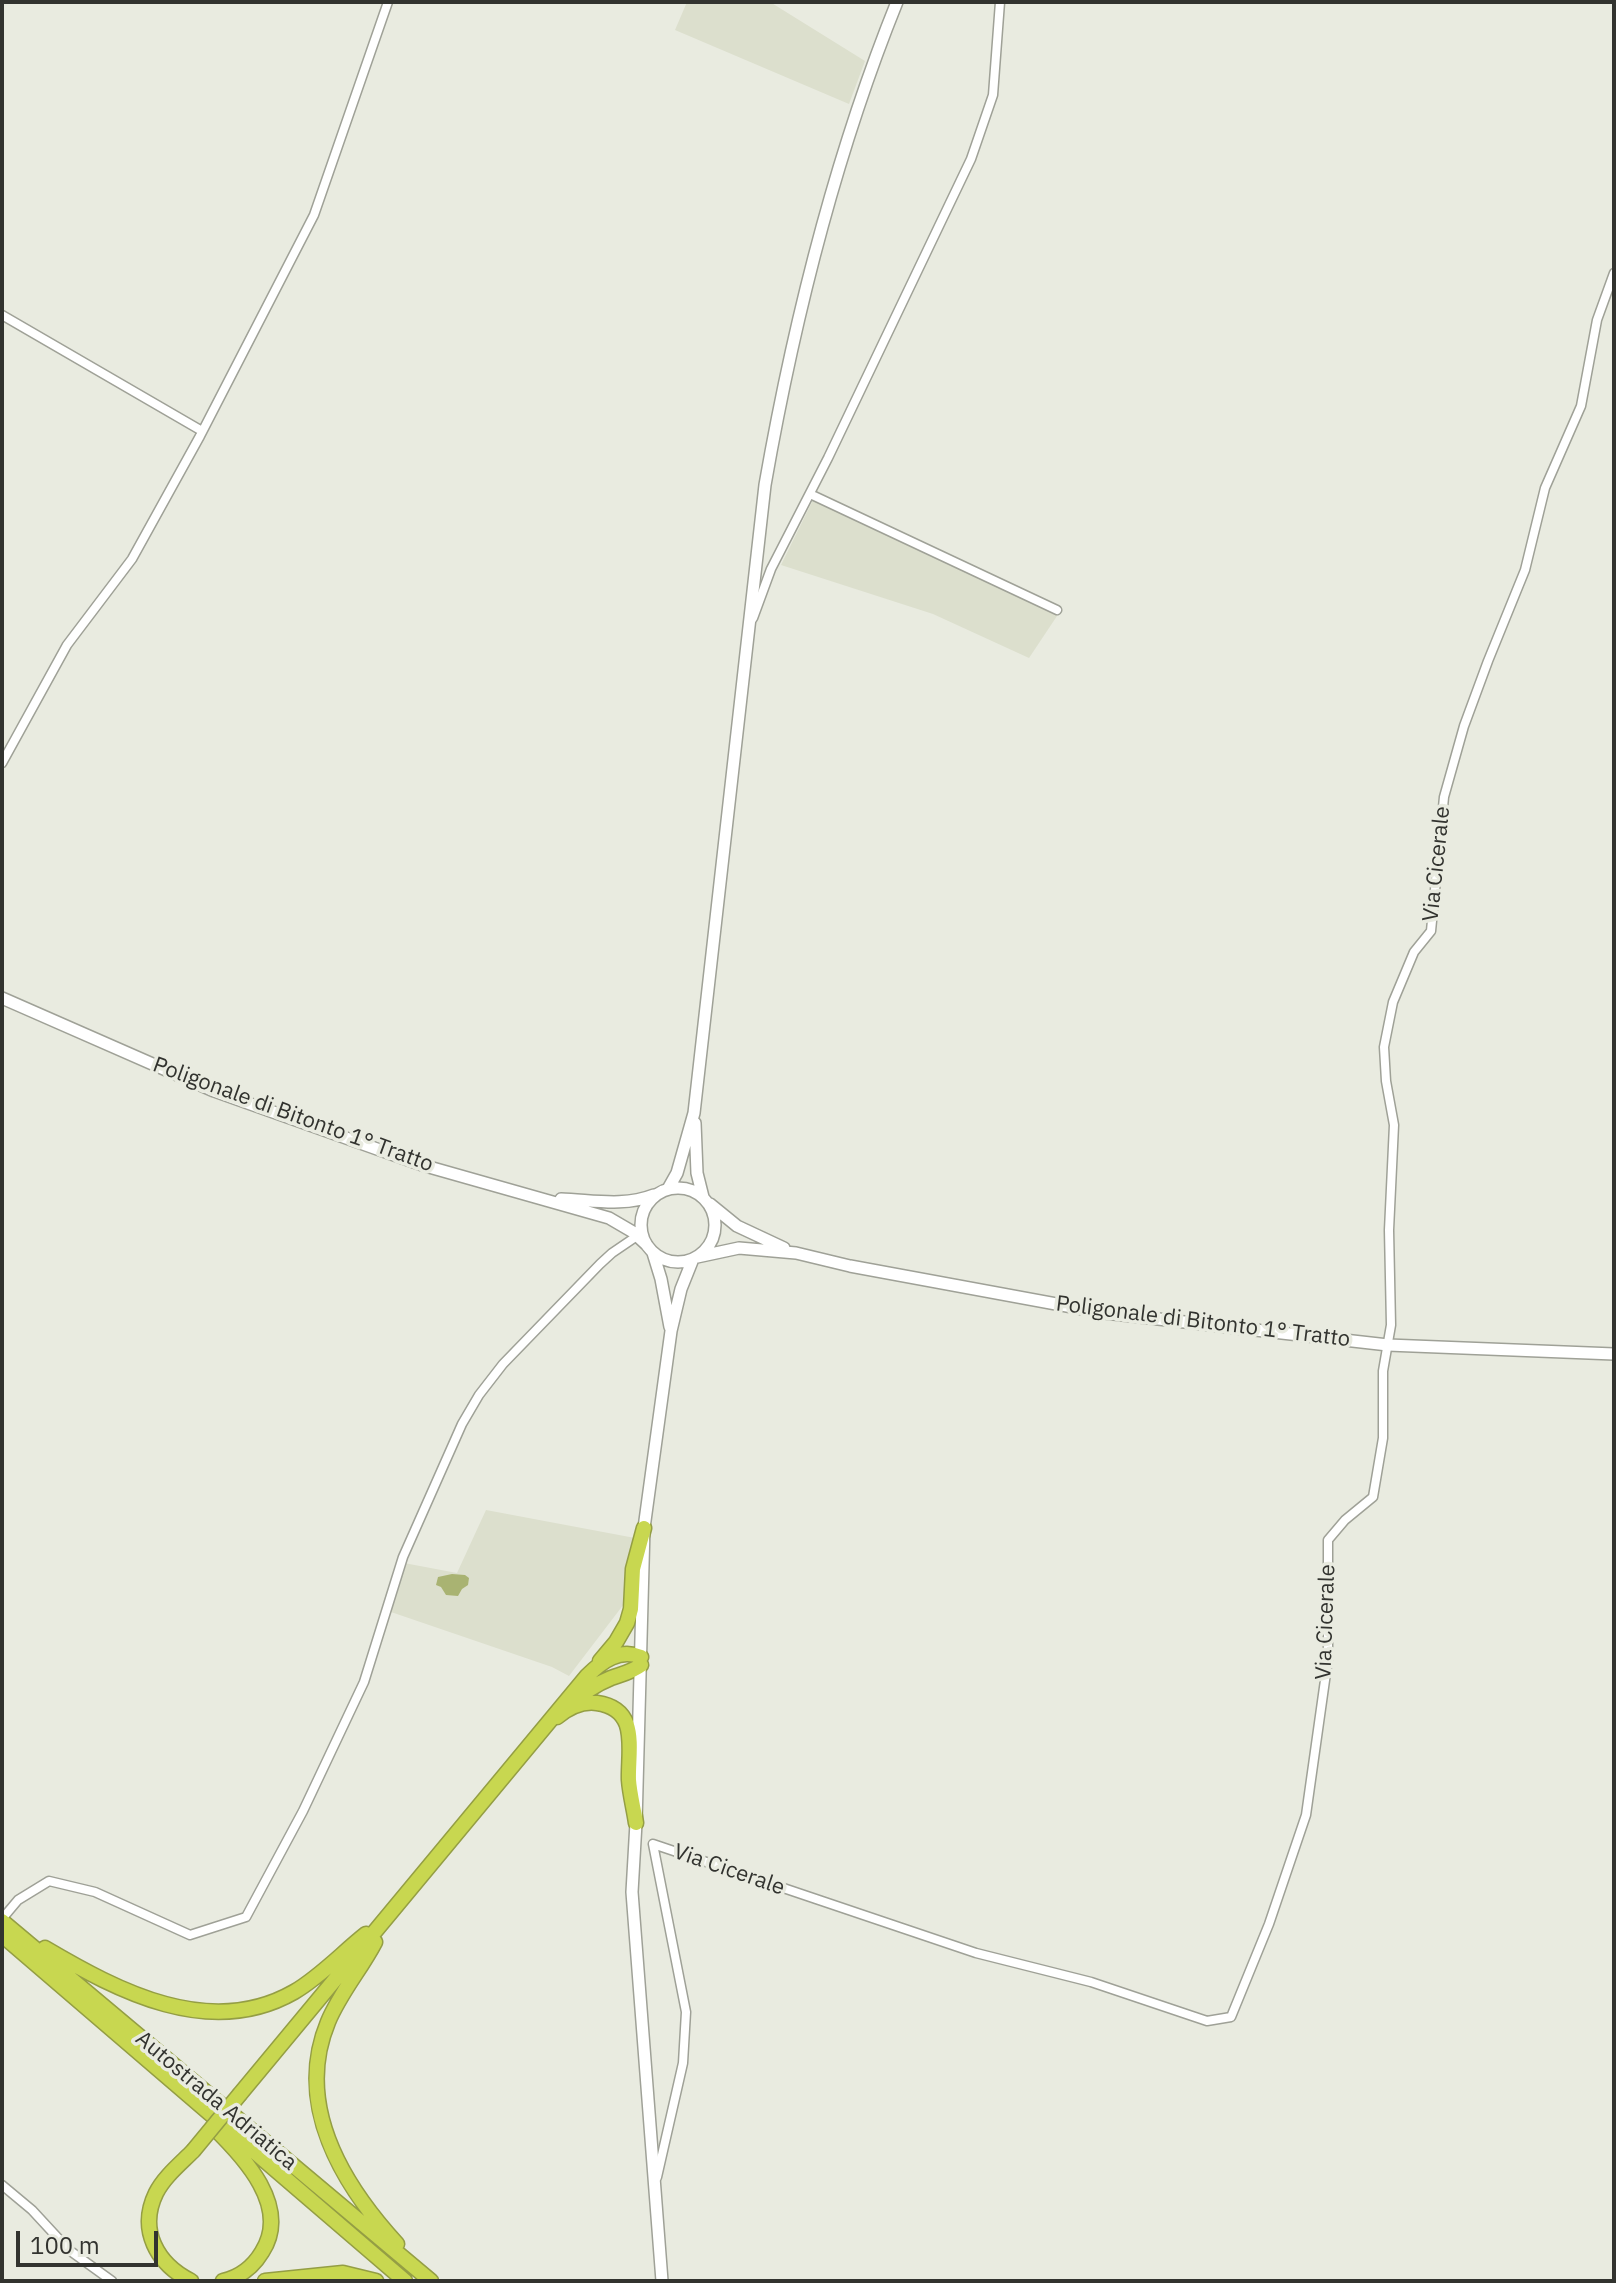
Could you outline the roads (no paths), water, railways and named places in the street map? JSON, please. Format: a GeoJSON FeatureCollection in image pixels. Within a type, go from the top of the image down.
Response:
{"type":"FeatureCollection","features":[{"type":"Feature","properties":{"kind":"highway"},"geometry":{"type":"LineString","coordinates":[[191,2281],[168,2266],[152,2245],[149,2216],[156,2193],[616,1642],[631,1609],[633,1569],[644,1528]]}},
{"type":"Feature","properties":{"kind":"highway"},"geometry":{"type":"LineString","coordinates":[[548,1725],[592,1688],[634,1670],[641,1661],[629,1653],[621,1654],[595,1668]]}},
{"type":"Feature","properties":{"kind":"highway"},"geometry":{"type":"LineString","coordinates":[[566,1710],[589,1702],[599,1703],[615,1710],[625,1719],[630,1734],[629,1781],[636,1823]]}},
{"type":"Feature","properties":{"kind":"highway"},"geometry":{"type":"LineString","coordinates":[[4,1926],[126,1992],[175,2007],[231,2012],[262,2006],[292,1993],[320,1974],[391,1914]]}},
{"type":"Feature","properties":{"kind":"highway"},"geometry":{"type":"LineString","coordinates":[[391,1914],[336,2006],[324,2032],[317,2063],[319,2111],[337,2159],[374,2217],[395,2242],[438,2281]]}},
{"type":"Feature","properties":{"kind":"highway","name":"Autostrada Adriatica"},"geometry":{"type":"LineString","coordinates":[[4,1926],[43,1970],[405,2281]]}},
{"type":"Feature","properties":{"kind":"highway","name":"Autostrada Adriatica"},"geometry":{"type":"LineString","coordinates":[[4,1926],[431,2281]]}},
{"type":"Feature","properties":{"kind":"highway"},"geometry":{"type":"LineString","coordinates":[[43,1970],[103,2031],[201,2115],[240,2154],[257,2178],[270,2212],[270,2234],[265,2247],[249,2268],[239,2276],[223,2281]]}},
{"type":"Feature","properties":{"kind":"highway"},"geometry":{"type":"LineString","coordinates":[[265,2281],[343,2273],[376,2281]]}},
{"type":"Feature","properties":{"kind":"main road"},"geometry":{"type":"LineString","coordinates":[[662,2281],[632,1892],[644,1528],[671,1331],[681,1289],[695,1258],[704,1252],[714,1236],[715,1218],[697,1173],[694,1113],[765,485],[796,321],[843,150],[897,2]]}},
{"type":"Feature","properties":{"kind":"main road","name":"Poligonale di Bitonto 1° Tratto"},"geometry":{"type":"LineString","coordinates":[[2,998],[214,1091],[422,1165],[544,1198]]}},
{"type":"Feature","properties":{"kind":"main road"},"geometry":{"type":"LineString","coordinates":[[671,1331],[661,1279],[642,1235],[641,1224],[648,1202],[662,1192],[677,1173],[694,1113]]}},
{"type":"Feature","properties":{"kind":"main road"},"geometry":{"type":"LineString","coordinates":[[544,1198],[634,1202],[685,1188],[705,1199],[737,1226],[796,1253]]}},
{"type":"Feature","properties":{"kind":"main road"},"geometry":{"type":"LineString","coordinates":[[544,1198],[609,1218],[672,1262],[739,1248],[796,1253]]}},
{"type":"Feature","properties":{"kind":"main road","name":"Poligonale di Bitonto 1° Tratto"},"geometry":{"type":"LineString","coordinates":[[796,1253],[850,1266],[1105,1313],[1388,1345],[1614,1354]]}},
{"type":"Feature","properties":{"kind":"street"},"geometry":{"type":"LineString","coordinates":[[2,763],[67,645],[132,559],[314,215],[388,2]]}},
{"type":"Feature","properties":{"kind":"street"},"geometry":{"type":"LineString","coordinates":[[748,634],[771,569],[971,159],[993,95],[1000,2]]}},
{"type":"Feature","properties":{"kind":"street","name":"Via Cicerale"},"geometry":{"type":"LineString","coordinates":[[654,2186],[683,2063],[686,2012],[653,1844],[976,1953],[1091,1982],[1207,2021],[1231,2017],[1269,1924],[1306,1815],[1328,1659],[1328,1540],[1345,1520],[1373,1497],[1383,1438],[1383,1371],[1391,1325],[1389,1230],[1394,1125],[1384,1047],[1393,1002],[1414,952],[1431,931],[1444,797],[1464,726],[1525,570],[1545,488],[1581,406],[1597,320],[1614,273]]}},
{"type":"Feature","properties":{"kind":"street"},"geometry":{"type":"LineString","coordinates":[[2,315],[202,431]]}},
{"type":"Feature","properties":{"kind":"street"},"geometry":{"type":"LineString","coordinates":[[810,494],[1057,610]]}},
{"type":"Feature","properties":{"kind":"street"},"geometry":{"type":"LineString","coordinates":[[4,1926],[18,1900],[49,1881],[95,1892],[190,1935],[246,1917],[303,1811],[364,1682],[403,1557],[470,1409],[503,1364],[600,1264],[637,1236]]}},
{"type":"Feature","properties":{"kind":"street"},"geometry":{"type":"LineString","coordinates":[[2,2185],[32,2210],[69,2250],[112,2281]]}}]}
